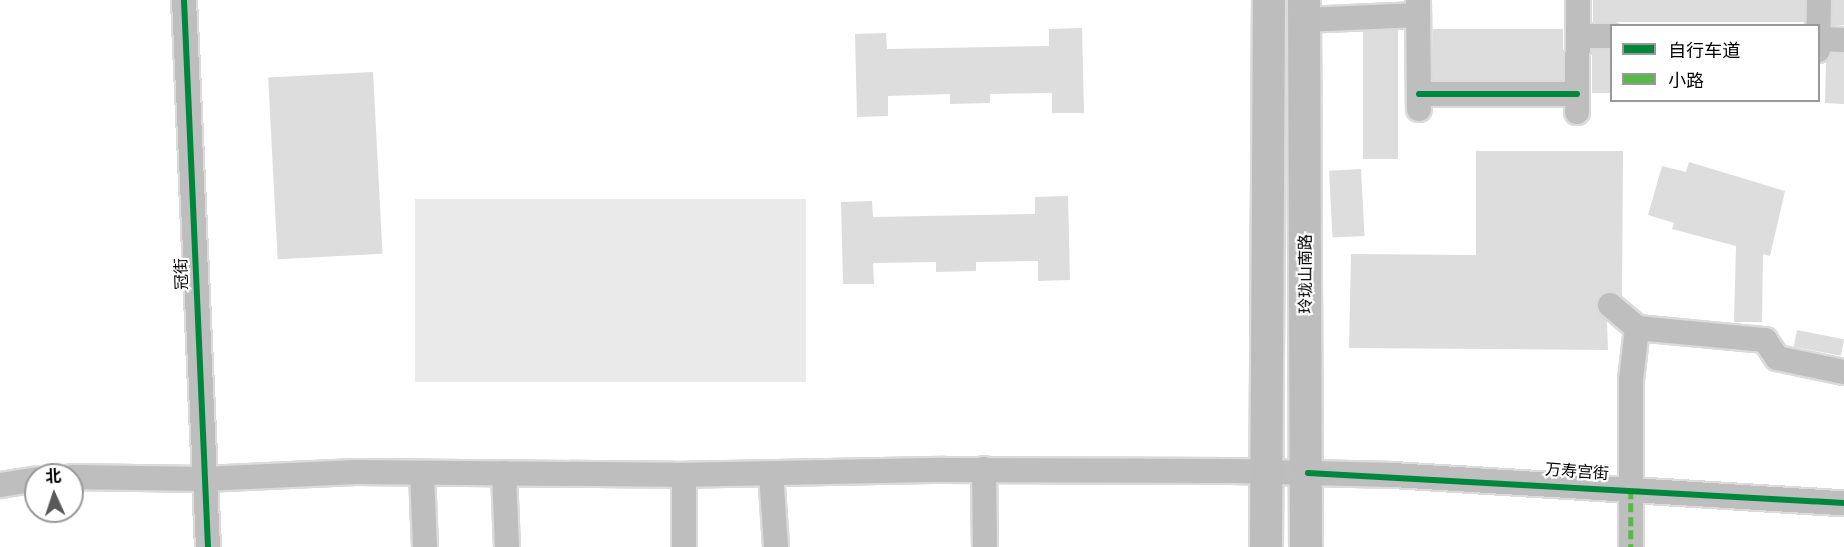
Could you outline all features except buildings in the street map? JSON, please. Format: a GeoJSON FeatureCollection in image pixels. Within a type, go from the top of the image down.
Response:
{"type":"FeatureCollection","features":[{"type":"Feature","properties":{"kind":"main road"},"geometry":{"type":"LineString","coordinates":[[1266,547],[1269,0]]}},
{"type":"Feature","properties":{"kind":"main road","name":"玲珑山南路"},"geometry":{"type":"LineString","coordinates":[[1304,10],[1308,473],[1306,547]]}},
{"type":"Feature","properties":{"kind":"street","name":"冠街"},"geometry":{"type":"LineString","coordinates":[[184,0],[208,547]]}},
{"type":"Feature","properties":{"kind":"street"},"geometry":{"type":"LineString","coordinates":[[1304,10],[1418,7],[1419,102],[1577,103],[1578,0]]}},
{"type":"Feature","properties":{"kind":"street"},"geometry":{"type":"LineString","coordinates":[[1819,0],[1819,24]]}},
{"type":"Feature","properties":{"kind":"street"},"geometry":{"type":"LineString","coordinates":[[1578,36],[1610,36]]}},
{"type":"Feature","properties":{"kind":"street"},"geometry":{"type":"LineString","coordinates":[[1820,39],[1844,40]]}},
{"type":"Feature","properties":{"kind":"street"},"geometry":{"type":"LineString","coordinates":[[1610,304],[1637,328],[1765,340],[1777,358],[1844,372]]}},
{"type":"Feature","properties":{"kind":"street"},"geometry":{"type":"LineString","coordinates":[[1631,547],[1631,380],[1637,328]]}},
{"type":"Feature","properties":{"kind":"street","name":"万寿宫街"},"geometry":{"type":"LineString","coordinates":[[84,477],[204,479],[422,473],[684,475],[984,469],[1268,472],[1844,503]]}},
{"type":"Feature","properties":{"kind":"street"},"geometry":{"type":"LineString","coordinates":[[984,469],[985,547]]}},
{"type":"Feature","properties":{"kind":"street"},"geometry":{"type":"LineString","coordinates":[[422,473],[425,547]]}},
{"type":"Feature","properties":{"kind":"street"},"geometry":{"type":"LineString","coordinates":[[504,473],[507,547]]}},
{"type":"Feature","properties":{"kind":"street"},"geometry":{"type":"LineString","coordinates":[[771,473],[776,547]]}},
{"type":"Feature","properties":{"kind":"street"},"geometry":{"type":"LineString","coordinates":[[684,475],[684,547]]}},
{"type":"Feature","properties":{"kind":"street"},"geometry":{"type":"LineString","coordinates":[[0,485],[24,481]]}},
{"type":"Feature","properties":{"kind":"shaded area"},"geometry":{"type":"Polygon","coordinates":[[[415,199],[806,199],[806,382],[415,382],[415,199]]]}},
{"type":"Feature","properties":{"kind":"marked path"},"geometry":{"type":"LineString","coordinates":[[1631,490],[1631,547]]}},
{"type":"Feature","properties":{"kind":"cycle path"},"geometry":{"type":"LineString","coordinates":[[184,0],[208,547]]}},
{"type":"Feature","properties":{"kind":"cycle path"},"geometry":{"type":"LineString","coordinates":[[1419,94],[1577,94]]}},
{"type":"Feature","properties":{"kind":"cycle path"},"geometry":{"type":"LineString","coordinates":[[1308,473],[1844,503]]}}]}
